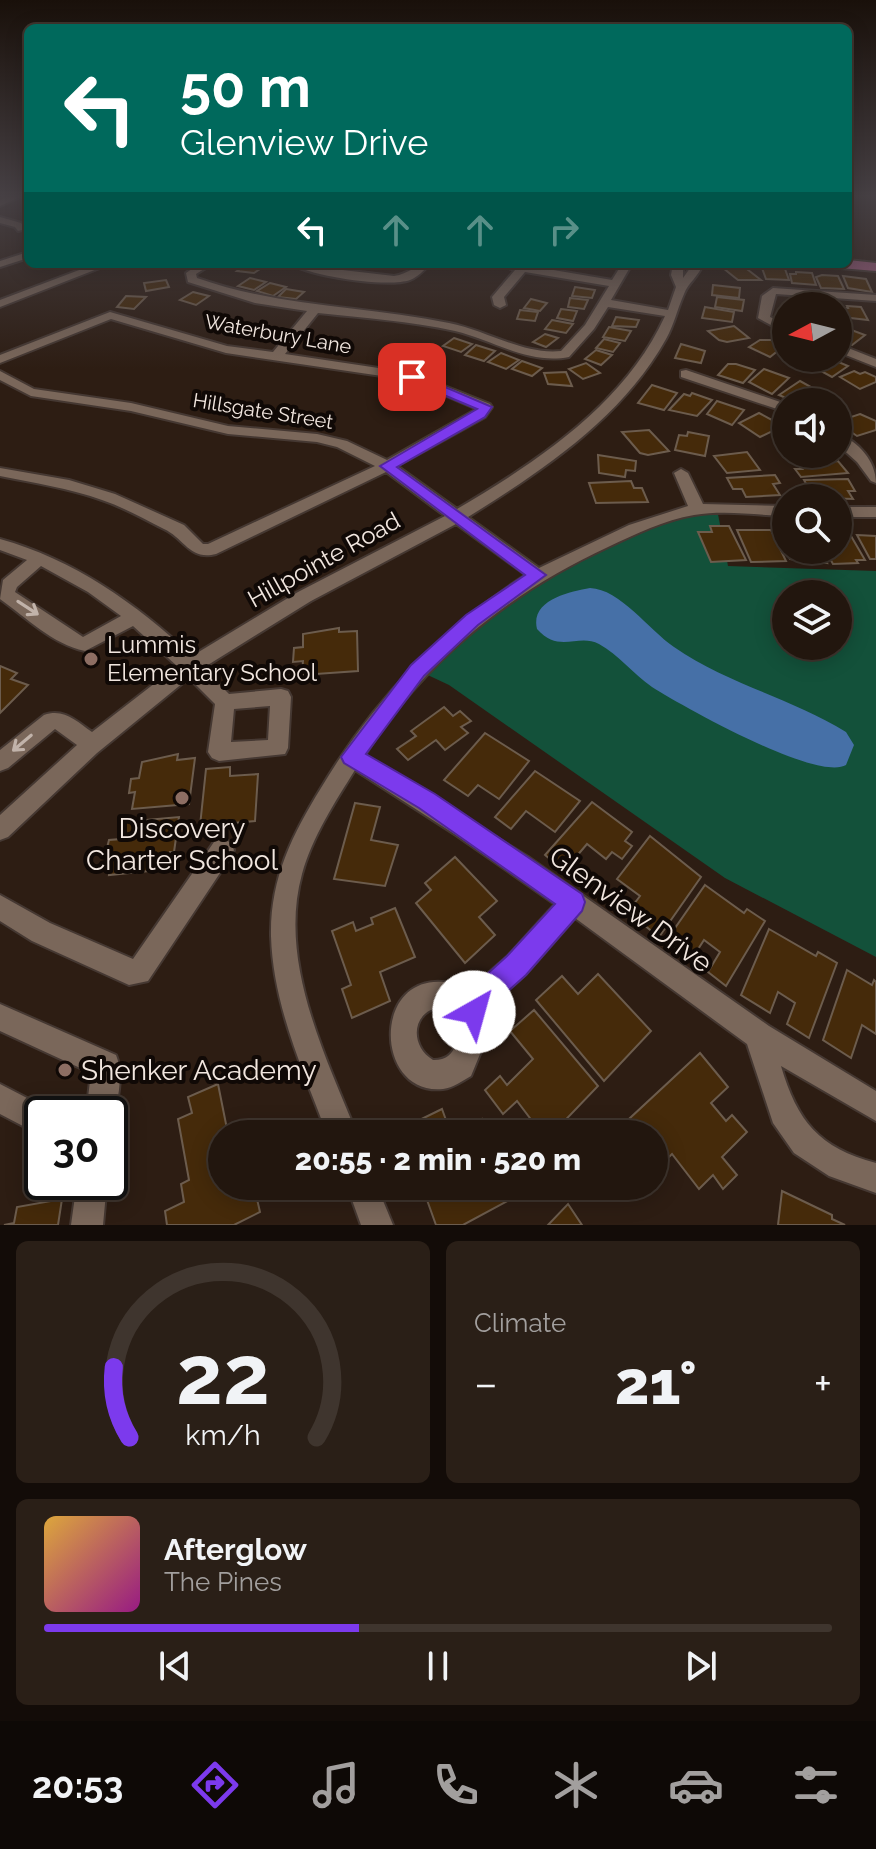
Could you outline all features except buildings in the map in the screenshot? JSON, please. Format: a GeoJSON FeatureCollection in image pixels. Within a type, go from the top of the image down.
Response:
{"type":"FeatureCollection","features":[{"type":"Feature","properties":{"kind":"main road"},"geometry":{"type":"LineString","coordinates":[[852,256],[876,259]]}},
{"type":"Feature","properties":{"kind":"main road"},"geometry":{"type":"LineString","coordinates":[[852,265],[876,267]]}},
{"type":"Feature","properties":{"kind":"street"},"geometry":{"type":"LineString","coordinates":[[0,264],[24,256]]}},
{"type":"Feature","properties":{"kind":"street"},"geometry":{"type":"LineString","coordinates":[[0,304],[94,268]]}},
{"type":"Feature","properties":{"kind":"street"},"geometry":{"type":"LineString","coordinates":[[202,268],[190,277],[197,282],[284,305],[455,327],[546,356],[565,354],[590,327],[625,268]]}},
{"type":"Feature","properties":{"kind":"street"},"geometry":{"type":"LineString","coordinates":[[312,268],[405,278],[419,268]]}},
{"type":"Feature","properties":{"kind":"street"},"geometry":{"type":"LineString","coordinates":[[500,305],[498,297],[522,268]]}},
{"type":"Feature","properties":{"kind":"street"},"geometry":{"type":"LineString","coordinates":[[534,268],[616,284]]}},
{"type":"Feature","properties":{"kind":"street"},"geometry":{"type":"LineString","coordinates":[[677,268],[676,275],[682,287]]}},
{"type":"Feature","properties":{"kind":"street","name":"Hillpointe Road"},"geometry":{"type":"LineString","coordinates":[[0,830],[92,744],[191,667],[254,625],[506,489],[578,433],[656,347],[682,287],[693,278],[697,268]]}},
{"type":"Feature","properties":{"kind":"street"},"geometry":{"type":"LineString","coordinates":[[772,292],[768,296],[764,318],[772,324]]}},
{"type":"Feature","properties":{"kind":"street"},"geometry":{"type":"LineString","coordinates":[[852,296],[876,298]]}},
{"type":"Feature","properties":{"kind":"street"},"geometry":{"type":"LineString","coordinates":[[606,303],[672,314]]}},
{"type":"Feature","properties":{"kind":"street"},"geometry":{"type":"LineString","coordinates":[[276,357],[315,309]]}},
{"type":"Feature","properties":{"kind":"street","name":"Waterbury Lane"},"geometry":{"type":"LineString","coordinates":[[0,359],[110,315],[226,349],[412,377],[485,407],[480,414],[387,466]]}},
{"type":"Feature","properties":{"kind":"street"},"geometry":{"type":"LineString","coordinates":[[852,354],[876,363]]}},
{"type":"Feature","properties":{"kind":"street"},"geometry":{"type":"LineString","coordinates":[[686,374],[772,403]]}},
{"type":"Feature","properties":{"kind":"street","name":"Hillsgate Street"},"geometry":{"type":"LineString","coordinates":[[0,375],[31,392],[131,407],[228,430],[317,438],[342,444],[387,466],[537,575]]}},
{"type":"Feature","properties":{"kind":"street"},"geometry":{"type":"LineString","coordinates":[[852,450],[876,478]]}},
{"type":"Feature","properties":{"kind":"street"},"geometry":{"type":"LineString","coordinates":[[0,472],[69,485],[110,497],[178,529],[198,549],[210,550],[387,466]]}},
{"type":"Feature","properties":{"kind":"street"},"geometry":{"type":"LineString","coordinates":[[681,473],[697,509]]}},
{"type":"Feature","properties":{"kind":"street"},"geometry":{"type":"LineString","coordinates":[[337,1120],[297,1016],[283,960],[284,904],[299,844],[351,757],[417,670],[472,620],[537,575],[639,527],[697,509],[772,511]]}},
{"type":"Feature","properties":{"kind":"street"},"geometry":{"type":"LineString","coordinates":[[852,512],[876,512]]}},
{"type":"Feature","properties":{"kind":"street"},"geometry":{"type":"LineString","coordinates":[[0,544],[40,558],[74,575],[133,618],[191,667],[225,702]]}},
{"type":"Feature","properties":{"kind":"street"},"geometry":{"type":"LineString","coordinates":[[40,558],[9,584],[6,594],[44,619],[68,640],[85,644],[133,618]]}},
{"type":"Feature","properties":{"kind":"street"},"geometry":{"type":"LineString","coordinates":[[0,762],[51,721],[61,721],[92,744]]}},
{"type":"Feature","properties":{"kind":"street","name":"Glenview Drive"},"geometry":{"type":"LineString","coordinates":[[351,757],[427,801],[573,902],[682,984],[828,1081],[876,1107]]}},
{"type":"Feature","properties":{"kind":"street"},"geometry":{"type":"LineString","coordinates":[[0,907],[41,932],[129,972],[139,972],[222,850]]}},
{"type":"Feature","properties":{"kind":"street"},"geometry":{"type":"LineString","coordinates":[[473,1004],[517,965],[573,902]]}},
{"type":"Feature","properties":{"kind":"street"},"geometry":{"type":"LineString","coordinates":[[0,1017],[106,1065],[102,1096]]}},
{"type":"Feature","properties":{"kind":"street"},"geometry":{"type":"LineString","coordinates":[[758,1034],[788,1125],[821,1157],[854,1173],[876,1178]]}},
{"type":"Feature","properties":{"kind":"street"},"geometry":{"type":"LineString","coordinates":[[0,1098],[24,1111]]}},
{"type":"Feature","properties":{"kind":"street"},"geometry":{"type":"LineString","coordinates":[[87,1225],[90,1200]]}},
{"type":"Feature","properties":{"kind":"street"},"geometry":{"type":"LineString","coordinates":[[367,1200],[377,1225]]}},
{"type":"Feature","properties":{"kind":"green space"},"geometry":{"type":"Polygon","coordinates":[[[717,509],[728,566],[876,571],[876,957],[725,878],[449,685],[417,670],[472,620],[639,527],[717,509]]]}},
{"type":"Feature","properties":{"kind":"water"},"geometry":{"type":"Polygon","coordinates":[[[590,588],[612,595],[664,640],[694,660],[846,732],[854,745],[846,765],[831,767],[808,763],[749,740],[652,687],[599,644],[591,641],[561,642],[537,629],[536,619],[545,604],[562,595],[590,588]]]}},
{"type":"Feature","properties":{"kind":"place","name":"Lummis Elementary School"},"geometry":{"type":"Point","coordinates":[91,659]}},
{"type":"Feature","properties":{"kind":"place","name":"Discovery Charter School"},"geometry":{"type":"Point","coordinates":[182,798]}},
{"type":"Feature","properties":{"kind":"place","name":"Shenker Academy"},"geometry":{"type":"Point","coordinates":[65,1070]}},
{"type":"Feature","properties":{"kind":"route"},"geometry":{"type":"LineString","coordinates":[[412,377],[485,407],[480,414],[387,466],[537,575],[472,620],[417,670],[351,757],[427,801],[573,902],[517,965],[473,1004],[474,1012]]}}]}
